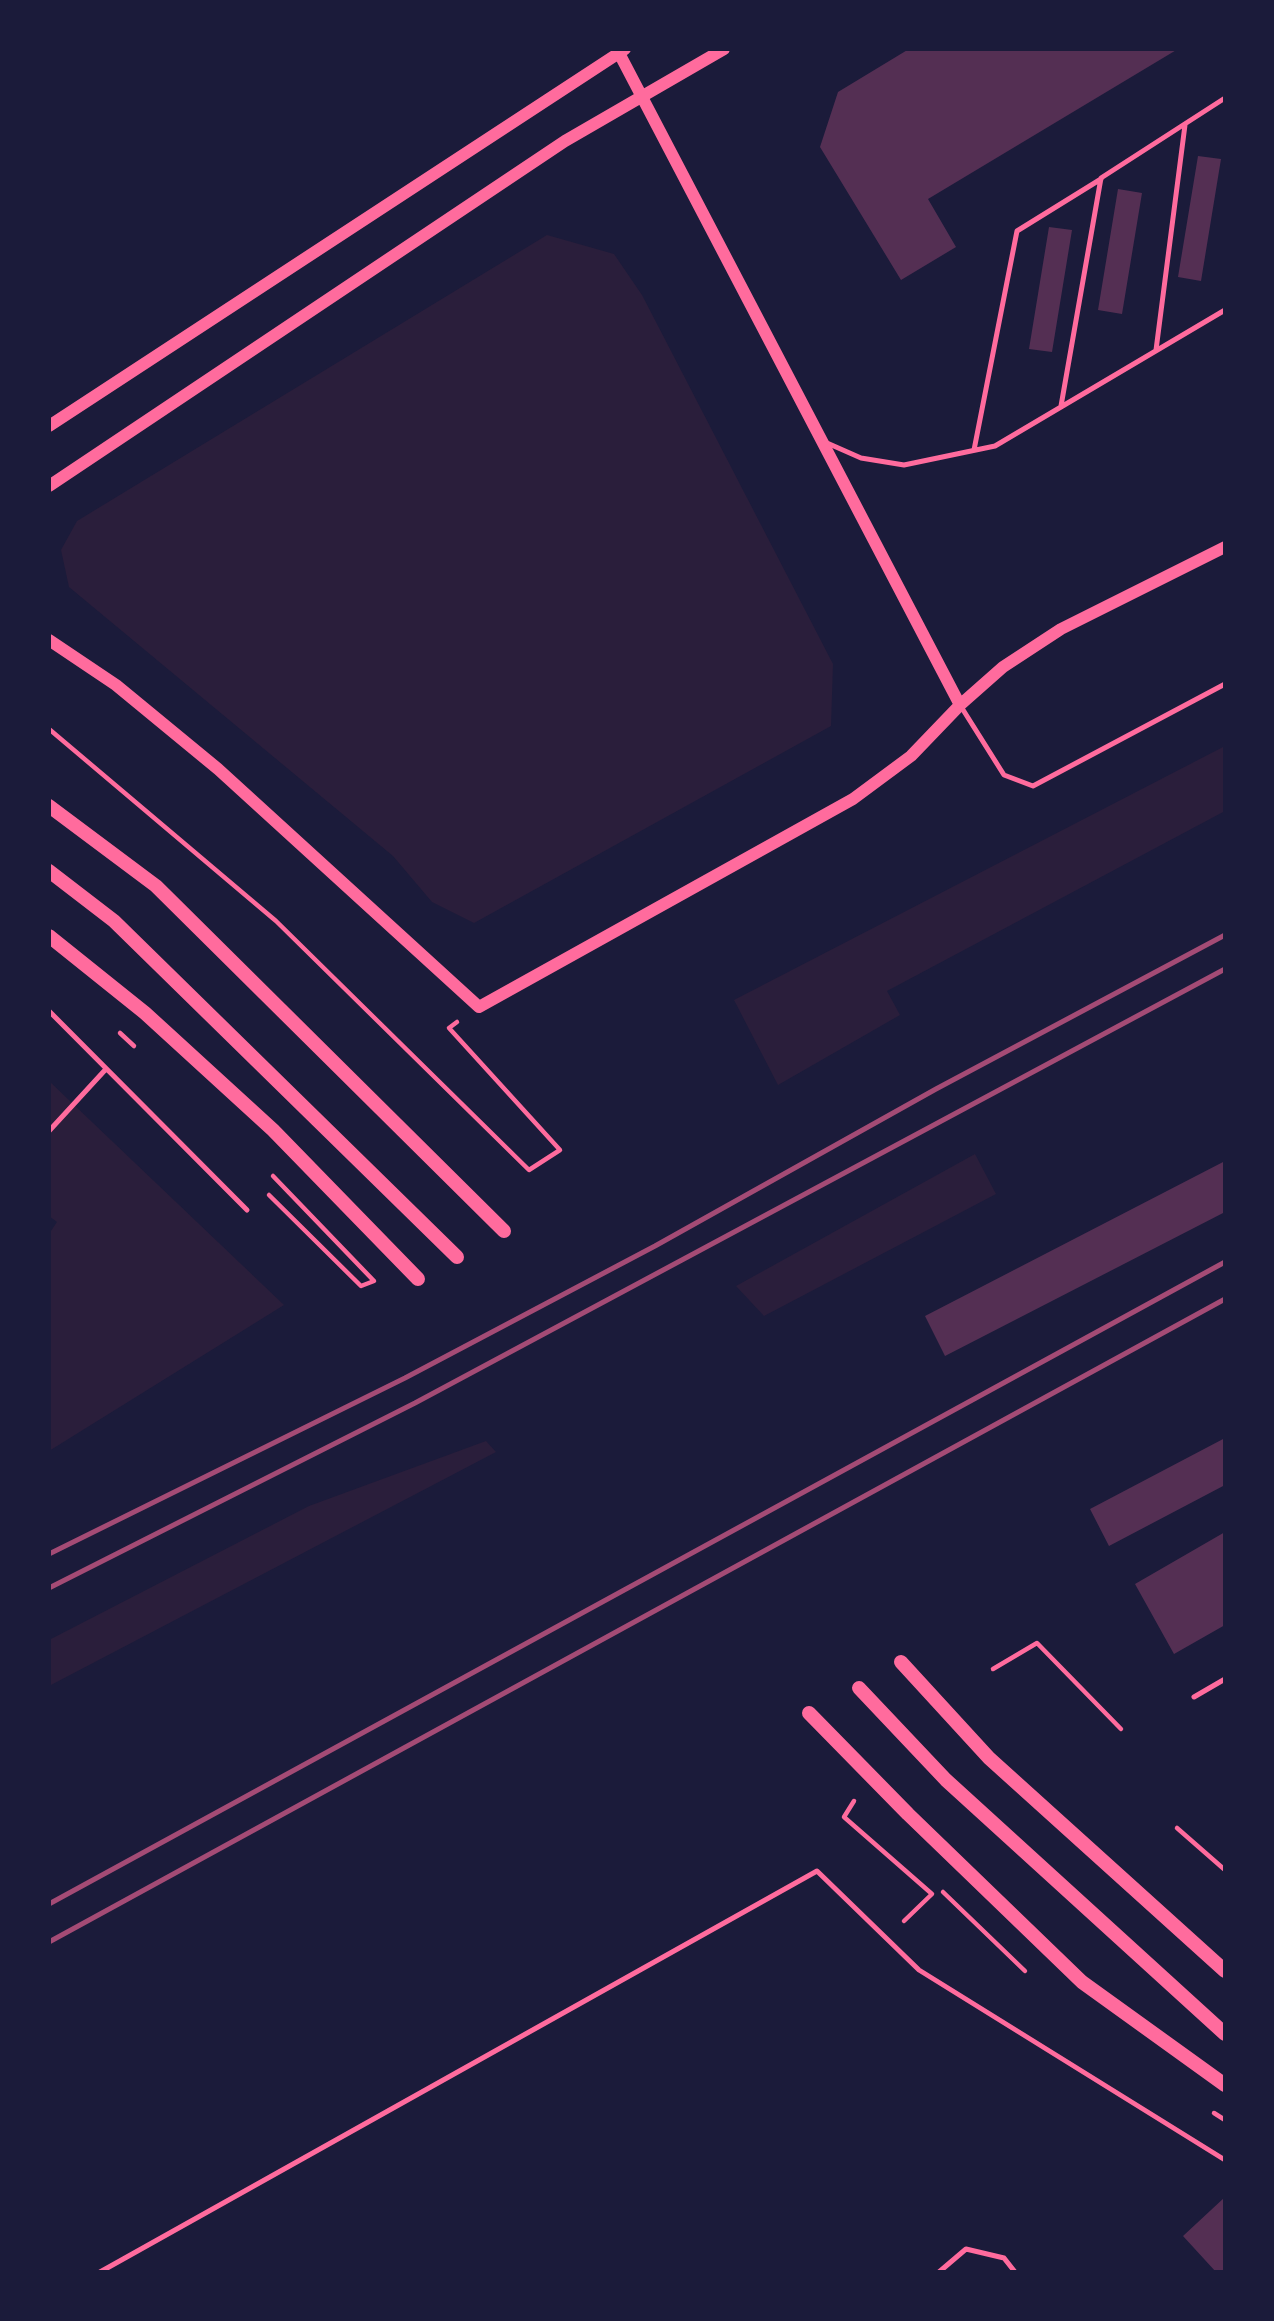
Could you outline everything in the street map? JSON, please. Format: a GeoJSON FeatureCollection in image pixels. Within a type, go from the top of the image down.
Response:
{"type":"FeatureCollection","features":[{"type":"Feature","properties":{"kind":"main road"},"geometry":{"type":"LineString","coordinates":[[49,806],[156,886],[504,1231]]}},
{"type":"Feature","properties":{"kind":"main road"},"geometry":{"type":"LineString","coordinates":[[49,871],[114,921],[457,1257]]}},
{"type":"Feature","properties":{"kind":"main road"},"geometry":{"type":"LineString","coordinates":[[49,936],[145,1013],[273,1130],[418,1279]]}},
{"type":"Feature","properties":{"kind":"main road"},"geometry":{"type":"LineString","coordinates":[[901,1662],[989,1758],[1225,1971]]}},
{"type":"Feature","properties":{"kind":"main road"},"geometry":{"type":"LineString","coordinates":[[859,1688],[946,1780],[1225,2034]]}},
{"type":"Feature","properties":{"kind":"main road"},"geometry":{"type":"LineString","coordinates":[[809,1713],[908,1814],[1082,1982],[1225,2085]]}},
{"type":"Feature","properties":{"kind":"street"},"geometry":{"type":"LineString","coordinates":[[49,486],[565,141],[724,49]]}},
{"type":"Feature","properties":{"kind":"street"},"geometry":{"type":"LineString","coordinates":[[49,426],[622,51],[642,96],[960,705]]}},
{"type":"Feature","properties":{"kind":"street"},"geometry":{"type":"LineString","coordinates":[[49,640],[116,685],[218,769],[479,1007],[853,799],[911,756],[960,705],[1003,667],[1060,629],[1225,547]]}},
{"type":"Feature","properties":{"kind":"lane"},"geometry":{"type":"LineString","coordinates":[[974,450],[1017,231],[1225,98]]}},
{"type":"Feature","properties":{"kind":"lane"},"geometry":{"type":"LineString","coordinates":[[1156,350],[1185,125]]}},
{"type":"Feature","properties":{"kind":"lane"},"geometry":{"type":"LineString","coordinates":[[1061,406],[1101,178]]}},
{"type":"Feature","properties":{"kind":"lane"},"geometry":{"type":"LineString","coordinates":[[821,440],[861,458],[904,465],[995,446],[1225,310]]}},
{"type":"Feature","properties":{"kind":"lane"},"geometry":{"type":"LineString","coordinates":[[960,705],[1004,775],[1033,786],[1225,684]]}},
{"type":"Feature","properties":{"kind":"lane"},"geometry":{"type":"LineString","coordinates":[[49,1011],[247,1210]]}},
{"type":"Feature","properties":{"kind":"lane"},"geometry":{"type":"LineString","coordinates":[[49,1131],[106,1069]]}},
{"type":"Feature","properties":{"kind":"lane"},"geometry":{"type":"LineString","coordinates":[[1194,1697],[1225,1679]]}},
{"type":"Feature","properties":{"kind":"lane"},"geometry":{"type":"LineString","coordinates":[[100,2272],[817,1871],[919,1970],[1225,2160]]}},
{"type":"Feature","properties":{"kind":"lane"},"geometry":{"type":"LineString","coordinates":[[939,2272],[966,2249],[1004,2258],[1016,2272]]}},
{"type":"Feature","properties":{"kind":"path"},"geometry":{"type":"LineString","coordinates":[[49,729],[276,921],[529,1170],[560,1150],[449,1028],[479,1007]]}},
{"type":"Feature","properties":{"kind":"path"},"geometry":{"type":"LineString","coordinates":[[111,1025],[142,1054]]}},
{"type":"Feature","properties":{"kind":"path"},"geometry":{"type":"LineString","coordinates":[[247,1210],[267,1194],[361,1286],[374,1281],[264,1166]]}},
{"type":"Feature","properties":{"kind":"path"},"geometry":{"type":"LineString","coordinates":[[993,1669],[1037,1643],[1121,1729]]}},
{"type":"Feature","properties":{"kind":"path"},"geometry":{"type":"LineString","coordinates":[[854,1801],[844,1817],[932,1894],[887,1938]]}},
{"type":"Feature","properties":{"kind":"path"},"geometry":{"type":"LineString","coordinates":[[1177,1828],[1225,1870]]}},
{"type":"Feature","properties":{"kind":"shaded area"},"geometry":{"type":"Polygon","coordinates":[[[547,235],[614,254],[642,295],[833,664],[831,726],[474,923],[432,902],[393,856],[69,587],[61,550],[77,521],[547,235]]]}},
{"type":"Feature","properties":{"kind":"shaded area"},"geometry":{"type":"Polygon","coordinates":[[[1225,746],[1225,811],[887,991],[900,1015],[778,1085],[734,1000],[1225,746]]]}},
{"type":"Feature","properties":{"kind":"shaded area"},"geometry":{"type":"Polygon","coordinates":[[[49,1081],[284,1305],[49,1451],[49,1234],[57,1222],[49,1216],[49,1081]]]}},
{"type":"Feature","properties":{"kind":"shaded area"},"geometry":{"type":"Polygon","coordinates":[[[975,1154],[996,1194],[764,1316],[736,1286],[975,1154]]]}},
{"type":"Feature","properties":{"kind":"shaded area"},"geometry":{"type":"Polygon","coordinates":[[[486,1441],[496,1452],[49,1686],[49,1640],[309,1506],[486,1441]]]}},
{"type":"Feature","properties":{"kind":"building"},"geometry":{"type":"Polygon","coordinates":[[[909,49],[1178,49],[928,199],[956,247],[901,280],[820,147],[838,92],[909,49]]]}},
{"type":"Feature","properties":{"kind":"building"},"geometry":{"type":"Polygon","coordinates":[[[1198,156],[1221,159],[1201,281],[1178,277],[1198,156]]]}},
{"type":"Feature","properties":{"kind":"building"},"geometry":{"type":"Polygon","coordinates":[[[1118,189],[1142,193],[1122,314],[1098,310],[1118,189]]]}},
{"type":"Feature","properties":{"kind":"building"},"geometry":{"type":"Polygon","coordinates":[[[1049,227],[1072,230],[1052,352],[1029,349],[1049,227]]]}},
{"type":"Feature","properties":{"kind":"building"},"geometry":{"type":"Polygon","coordinates":[[[1225,1161],[1225,1212],[945,1356],[925,1316],[1225,1161]]]}},
{"type":"Feature","properties":{"kind":"building"},"geometry":{"type":"Polygon","coordinates":[[[1225,1438],[1225,1485],[1109,1546],[1090,1509],[1225,1438]]]}},
{"type":"Feature","properties":{"kind":"building"},"geometry":{"type":"Polygon","coordinates":[[[1225,1532],[1225,1625],[1174,1654],[1135,1584],[1225,1532]]]}},
{"type":"Feature","properties":{"kind":"building"},"geometry":{"type":"Polygon","coordinates":[[[1225,2197],[1225,2272],[1216,2272],[1183,2236],[1225,2197]]]}},
{"type":"Feature","properties":{"kind":"railway"},"geometry":{"type":"LineString","coordinates":[[49,1554],[405,1378],[655,1246],[936,1089],[1225,935]]}},
{"type":"Feature","properties":{"kind":"railway"},"geometry":{"type":"LineString","coordinates":[[49,1588],[415,1403],[1225,969]]}},
{"type":"Feature","properties":{"kind":"railway"},"geometry":{"type":"LineString","coordinates":[[49,1904],[1225,1262]]}},
{"type":"Feature","properties":{"kind":"railway"},"geometry":{"type":"LineString","coordinates":[[49,1942],[1225,1299]]}}]}
